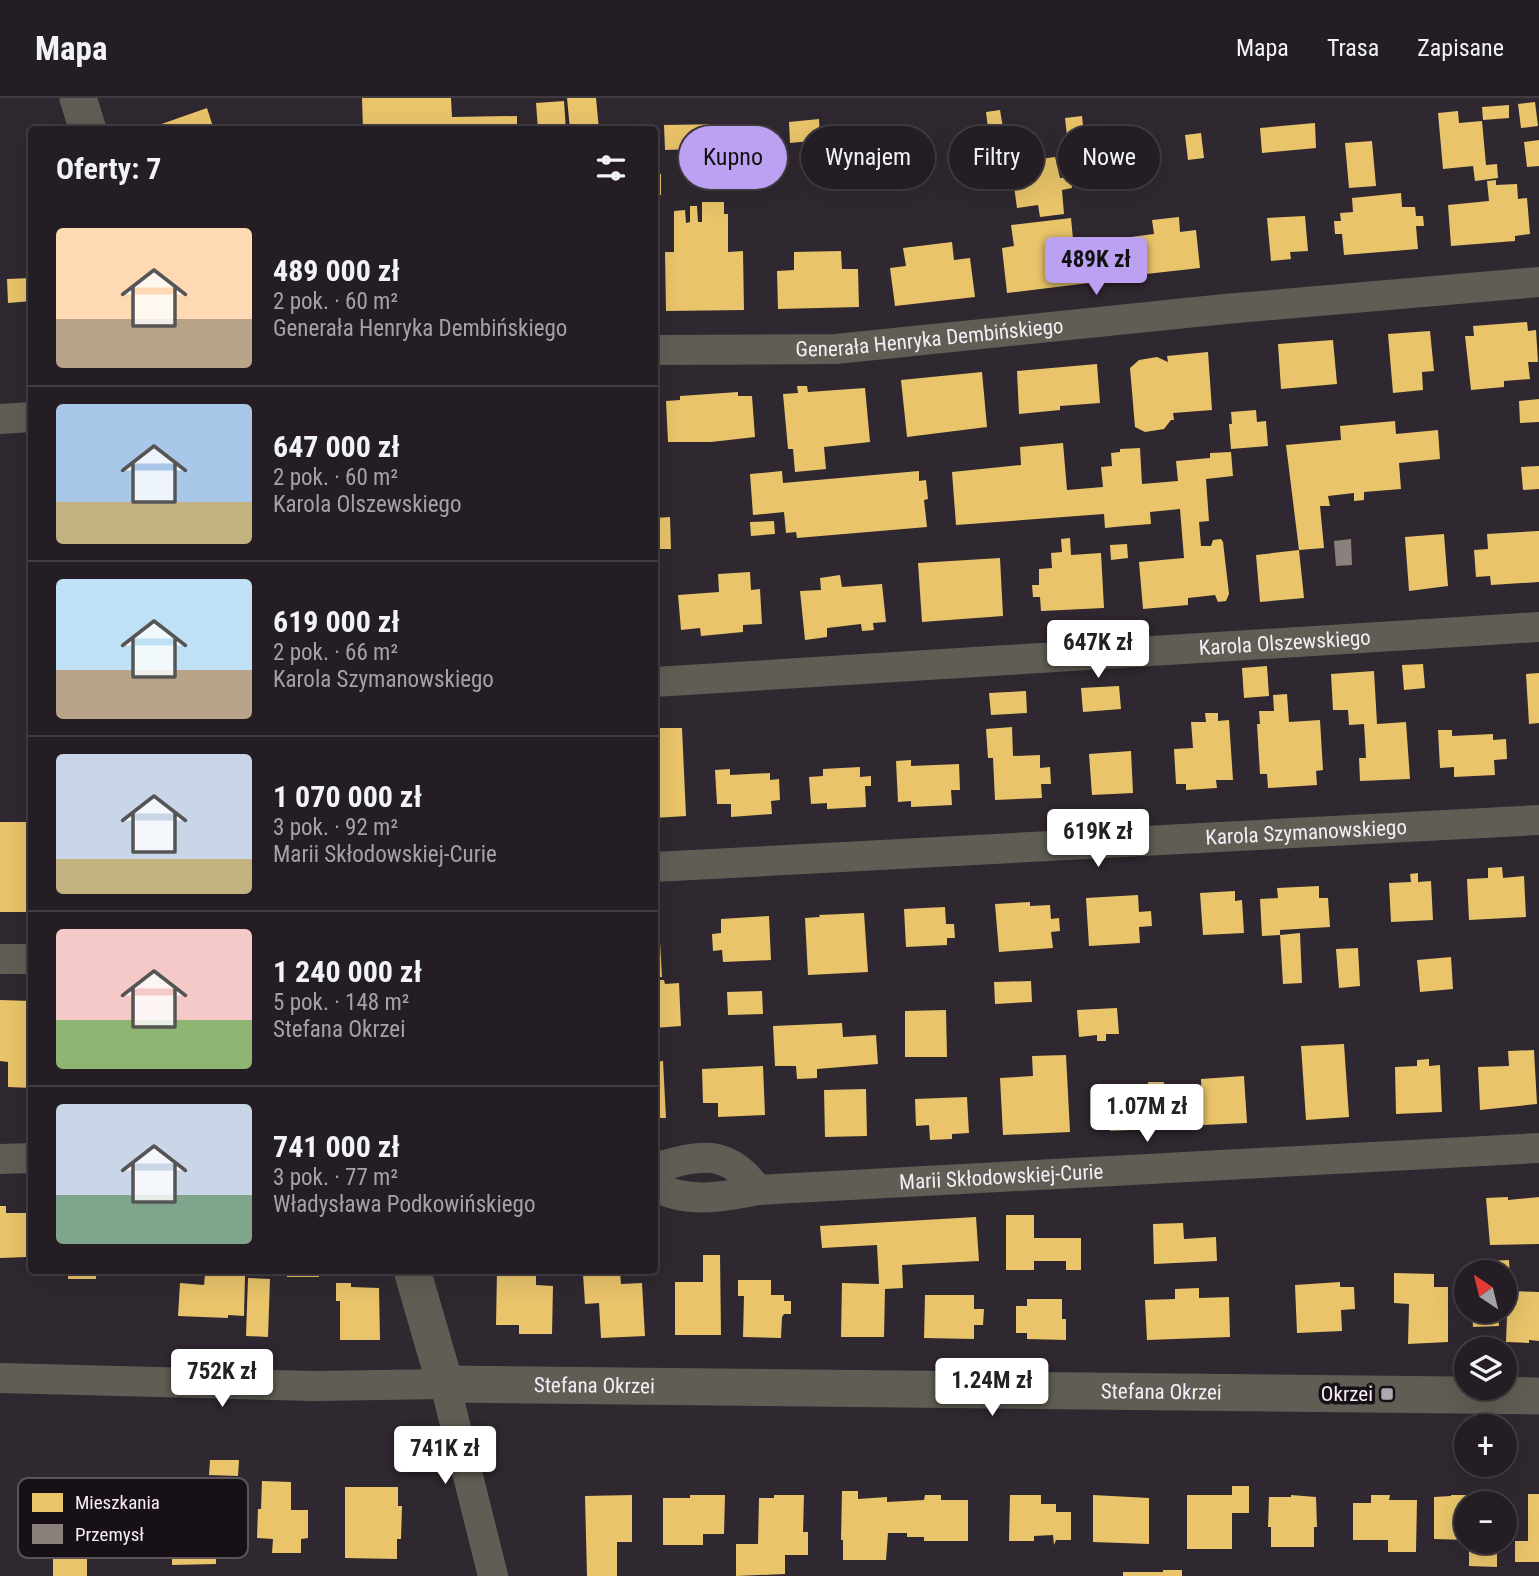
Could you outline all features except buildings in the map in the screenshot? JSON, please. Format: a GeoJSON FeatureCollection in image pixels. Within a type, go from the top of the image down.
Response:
{"type":"FeatureCollection","features":[{"type":"Feature","properties":{"kind":"street"},"geometry":{"type":"LineString","coordinates":[[78,98],[87,126]]}},
{"type":"Feature","properties":{"kind":"street","name":"Generała Henryka Dembińskiego"},"geometry":{"type":"LineString","coordinates":[[658,350],[836,349],[1225,309],[1539,282]]}},
{"type":"Feature","properties":{"kind":"street"},"geometry":{"type":"LineString","coordinates":[[0,419],[28,417]]}},
{"type":"Feature","properties":{"kind":"street","name":"Karola Olszewskiego"},"geometry":{"type":"LineString","coordinates":[[658,682],[1539,627]]}},
{"type":"Feature","properties":{"kind":"street","name":"Karola Szymanowskiego"},"geometry":{"type":"LineString","coordinates":[[658,867],[1539,820]]}},
{"type":"Feature","properties":{"kind":"street"},"geometry":{"type":"LineString","coordinates":[[0,959],[28,959]]}},
{"type":"Feature","properties":{"kind":"street","name":"Marii Skłodowskiej-Curie"},"geometry":{"type":"LineString","coordinates":[[658,1188],[681,1197],[722,1198],[758,1190],[1539,1148]]}},
{"type":"Feature","properties":{"kind":"street"},"geometry":{"type":"LineString","coordinates":[[658,1167],[683,1160],[710,1157],[723,1160],[746,1173],[758,1190]]}},
{"type":"Feature","properties":{"kind":"street"},"geometry":{"type":"LineString","coordinates":[[0,1158],[28,1158]]}},
{"type":"Feature","properties":{"kind":"street"},"geometry":{"type":"LineString","coordinates":[[413,1274],[445,1384],[494,1576]]}},
{"type":"Feature","properties":{"kind":"street"},"geometry":{"type":"LineString","coordinates":[[0,1378],[300,1386],[445,1384]]}},
{"type":"Feature","properties":{"kind":"street","name":"Stefana Okrzei"},"geometry":{"type":"LineString","coordinates":[[445,1384],[1539,1396]]}},
{"type":"Feature","properties":{"kind":"place","name":"Okrzei"},"geometry":{"type":"Point","coordinates":[1387,1394]}}]}
